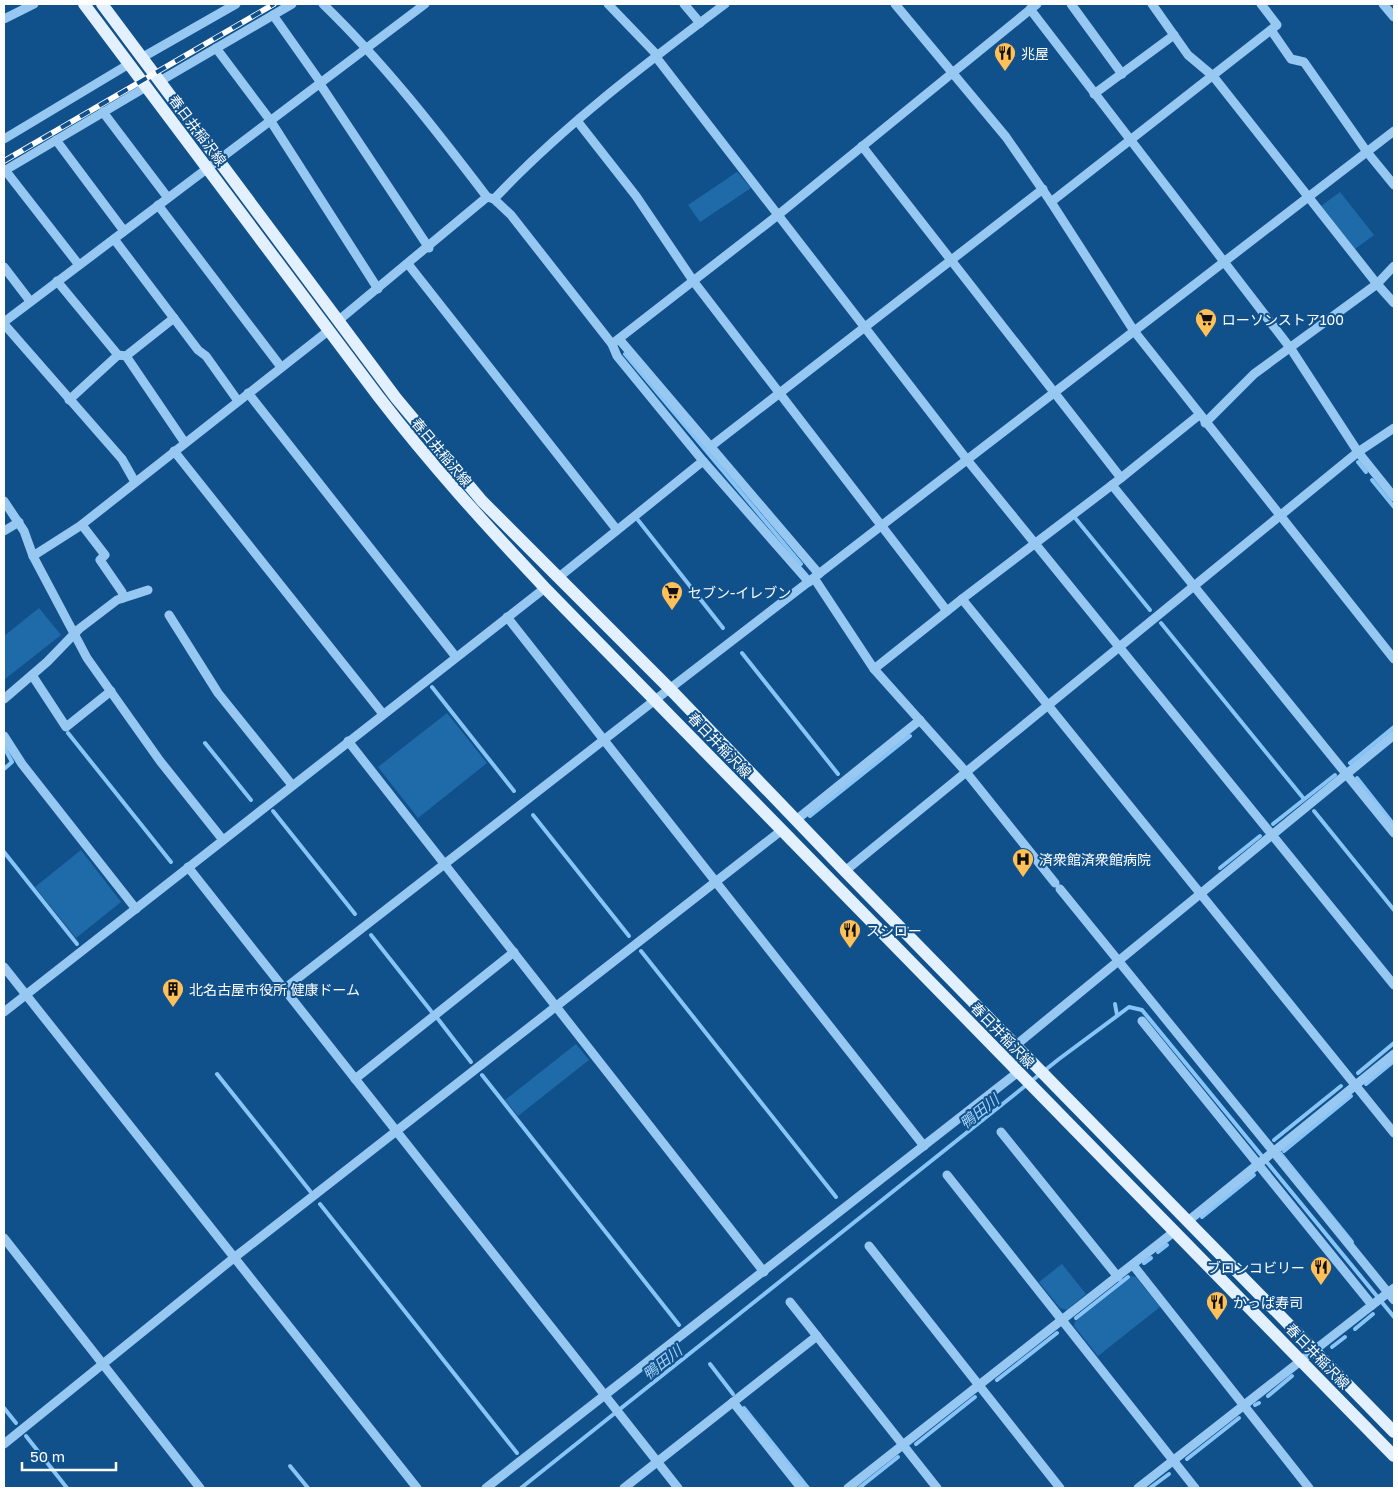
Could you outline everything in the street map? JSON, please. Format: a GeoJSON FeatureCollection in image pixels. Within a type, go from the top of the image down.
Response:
{"type":"FeatureCollection","features":[{"type":"Feature","properties":{"kind":"main road","name":"春日井稲沢線"},"geometry":{"type":"LineString","coordinates":[[84,4],[424,456],[545,588],[1394,1456]]}},
{"type":"Feature","properties":{"kind":"main road","name":"春日井稲沢線"},"geometry":{"type":"LineString","coordinates":[[102,4],[396,398],[482,501],[670,690],[1394,1432]]}},
{"type":"Feature","properties":{"kind":"street"},"geometry":{"type":"LineString","coordinates":[[4,19],[34,4]]}},
{"type":"Feature","properties":{"kind":"street"},"geometry":{"type":"LineString","coordinates":[[143,57],[236,4]]}},
{"type":"Feature","properties":{"kind":"street"},"geometry":{"type":"LineString","coordinates":[[160,81],[292,4]]}},
{"type":"Feature","properties":{"kind":"street"},"geometry":{"type":"LineString","coordinates":[[322,4],[367,48],[414,102],[491,198],[511,215],[616,341],[710,447],[814,578],[874,668],[966,772],[1271,1154],[1390,1294],[1314,1349],[1138,1488]]}},
{"type":"Feature","properties":{"kind":"street"},"geometry":{"type":"LineString","coordinates":[[135,482],[122,459],[4,323],[30,301],[367,48],[412,8],[425,4]]}},
{"type":"Feature","properties":{"kind":"street"},"geometry":{"type":"LineString","coordinates":[[608,4],[657,56],[968,460],[1394,985]]}},
{"type":"Feature","properties":{"kind":"street"},"geometry":{"type":"LineString","coordinates":[[684,4],[700,23]]}},
{"type":"Feature","properties":{"kind":"street"},"geometry":{"type":"LineString","coordinates":[[338,320],[491,198],[528,163],[657,56],[725,4]]}},
{"type":"Feature","properties":{"kind":"street"},"geometry":{"type":"LineString","coordinates":[[895,4],[1006,137],[1051,202],[1134,332],[1394,660]]}},
{"type":"Feature","properties":{"kind":"street"},"geometry":{"type":"LineString","coordinates":[[1071,4],[1122,74]]}},
{"type":"Feature","properties":{"kind":"street"},"geometry":{"type":"LineString","coordinates":[[1152,4],[1188,54],[1213,76],[1394,303]]}},
{"type":"Feature","properties":{"kind":"street"},"geometry":{"type":"LineString","coordinates":[[1051,202],[1277,26],[1261,4]]}},
{"type":"Feature","properties":{"kind":"street"},"geometry":{"type":"LineString","coordinates":[[1383,4],[1394,17]]}},
{"type":"Feature","properties":{"kind":"street"},"geometry":{"type":"LineString","coordinates":[[616,341],[778,215],[1034,6],[1094,94],[1225,261],[1290,349],[1358,452],[1394,497]]}},
{"type":"Feature","properties":{"kind":"street"},"geometry":{"type":"LineString","coordinates":[[273,15],[321,83],[428,248]]}},
{"type":"Feature","properties":{"kind":"street"},"geometry":{"type":"LineString","coordinates":[[1271,30],[1291,59],[1304,62],[1367,152],[1394,185]]}},
{"type":"Feature","properties":{"kind":"street"},"geometry":{"type":"LineString","coordinates":[[1094,94],[1174,35]]}},
{"type":"Feature","properties":{"kind":"street"},"geometry":{"type":"LineString","coordinates":[[216,48],[270,120],[378,289]]}},
{"type":"Feature","properties":{"kind":"street"},"geometry":{"type":"LineString","coordinates":[[4,139],[129,64]]}},
{"type":"Feature","properties":{"kind":"street"},"geometry":{"type":"LineString","coordinates":[[79,265],[4,171],[146,87]]}},
{"type":"Feature","properties":{"kind":"street"},"geometry":{"type":"LineString","coordinates":[[103,112],[168,198]]}},
{"type":"Feature","properties":{"kind":"street"},"geometry":{"type":"LineString","coordinates":[[578,122],[636,196],[694,282],[947,611]]}},
{"type":"Feature","properties":{"kind":"street"},"geometry":{"type":"LineString","coordinates":[[284,989],[655,700],[1394,131]]}},
{"type":"Feature","properties":{"kind":"street"},"geometry":{"type":"LineString","coordinates":[[56,140],[124,231]]}},
{"type":"Feature","properties":{"kind":"street"},"geometry":{"type":"LineString","coordinates":[[862,146],[1121,478]]}},
{"type":"Feature","properties":{"kind":"street"},"geometry":{"type":"LineString","coordinates":[[710,447],[1042,189]]}},
{"type":"Feature","properties":{"kind":"street"},"geometry":{"type":"LineString","coordinates":[[158,205],[282,367]]}},
{"type":"Feature","properties":{"kind":"street"},"geometry":{"type":"LineString","coordinates":[[114,239],[198,350],[206,356],[238,401]]}},
{"type":"Feature","properties":{"kind":"street"},"geometry":{"type":"LineString","coordinates":[[408,264],[617,530]]}},
{"type":"Feature","properties":{"kind":"street"},"geometry":{"type":"LineString","coordinates":[[1205,423],[1254,374],[1377,284],[1394,266]]}},
{"type":"Feature","properties":{"kind":"street"},"geometry":{"type":"LineString","coordinates":[[4,267],[30,301]]}},
{"type":"Feature","properties":{"kind":"street"},"geometry":{"type":"LineString","coordinates":[[58,281],[122,355],[185,443]]}},
{"type":"Feature","properties":{"kind":"street"},"geometry":{"type":"LineString","coordinates":[[69,400],[122,355],[174,318]]}},
{"type":"Feature","properties":{"kind":"street"},"geometry":{"type":"LineString","coordinates":[[33,556],[82,525],[328,330]]}},
{"type":"Feature","properties":{"kind":"street"},"geometry":{"type":"LineString","coordinates":[[616,341],[617,356],[703,461],[814,578]]}},
{"type":"Feature","properties":{"kind":"street"},"geometry":{"type":"LineString","coordinates":[[248,393],[456,657]]}},
{"type":"Feature","properties":{"kind":"street"},"geometry":{"type":"LineString","coordinates":[[874,668],[1034,542],[1121,478],[1199,415]]}},
{"type":"Feature","properties":{"kind":"street"},"geometry":{"type":"LineString","coordinates":[[845,871],[1358,452],[1394,428]]}},
{"type":"Feature","properties":{"kind":"street"},"geometry":{"type":"LineString","coordinates":[[174,451],[382,714]]}},
{"type":"Feature","properties":{"kind":"street"},"geometry":{"type":"LineString","coordinates":[[559,577],[703,461]]}},
{"type":"Feature","properties":{"kind":"street"},"geometry":{"type":"LineString","coordinates":[[1112,485],[1394,833]]}},
{"type":"Feature","properties":{"kind":"street"},"geometry":{"type":"LineString","coordinates":[[4,500],[19,522],[33,556],[73,635],[160,761],[222,840]]}},
{"type":"Feature","properties":{"kind":"street"},"geometry":{"type":"LineString","coordinates":[[4,532],[19,522]]}},
{"type":"Feature","properties":{"kind":"street"},"geometry":{"type":"LineString","coordinates":[[82,525],[105,555],[100,560],[122,592],[123,598]]}},
{"type":"Feature","properties":{"kind":"street"},"geometry":{"type":"LineString","coordinates":[[4,1012],[545,588]]}},
{"type":"Feature","properties":{"kind":"street"},"geometry":{"type":"LineString","coordinates":[[4,698],[32,675],[73,635],[117,600],[148,590]]}},
{"type":"Feature","properties":{"kind":"street"},"geometry":{"type":"LineString","coordinates":[[962,599],[1394,1133]]}},
{"type":"Feature","properties":{"kind":"street"},"geometry":{"type":"LineString","coordinates":[[169,615],[218,693],[292,785]]}},
{"type":"Feature","properties":{"kind":"street"},"geometry":{"type":"LineString","coordinates":[[507,617],[924,1146]]}},
{"type":"Feature","properties":{"kind":"street"},"geometry":{"type":"LineString","coordinates":[[32,675],[66,727],[111,691]]}},
{"type":"Feature","properties":{"kind":"street"},"geometry":{"type":"LineString","coordinates":[[796,820],[920,720]]}},
{"type":"Feature","properties":{"kind":"street"},"geometry":{"type":"LineString","coordinates":[[1016,1045],[1394,735]]}},
{"type":"Feature","properties":{"kind":"street"},"geometry":{"type":"LineString","coordinates":[[4,736],[22,764],[136,909]]}},
{"type":"Feature","properties":{"kind":"street"},"geometry":{"type":"LineString","coordinates":[[348,741],[764,1272]]}},
{"type":"Feature","properties":{"kind":"street"},"geometry":{"type":"LineString","coordinates":[[4,1444],[235,1257],[782,830]]}},
{"type":"Feature","properties":{"kind":"street"},"geometry":{"type":"LineString","coordinates":[[188,868],[678,1488]]}},
{"type":"Feature","properties":{"kind":"street"},"geometry":{"type":"LineString","coordinates":[[355,1079],[514,952]]}},
{"type":"Feature","properties":{"kind":"street"},"geometry":{"type":"LineString","coordinates":[[4,967],[417,1488]]}},
{"type":"Feature","properties":{"kind":"street"},"geometry":{"type":"LineString","coordinates":[[1142,1021],[1374,1304]]}},
{"type":"Feature","properties":{"kind":"street"},"geometry":{"type":"LineString","coordinates":[[1188,1221],[1394,1054]]}},
{"type":"Feature","properties":{"kind":"street"},"geometry":{"type":"LineString","coordinates":[[486,1488],[608,1399],[764,1272],[924,1146],[1020,1074]]}},
{"type":"Feature","properties":{"kind":"street"},"geometry":{"type":"LineString","coordinates":[[1001,1132],[1118,1277]]}},
{"type":"Feature","properties":{"kind":"street"},"geometry":{"type":"LineString","coordinates":[[947,1175],[1196,1488]]}},
{"type":"Feature","properties":{"kind":"street"},"geometry":{"type":"LineString","coordinates":[[848,1488],[1063,1321],[1175,1231]]}},
{"type":"Feature","properties":{"kind":"street"},"geometry":{"type":"LineString","coordinates":[[4,1238],[200,1488]]}},
{"type":"Feature","properties":{"kind":"street"},"geometry":{"type":"LineString","coordinates":[[869,1246],[1060,1488]]}},
{"type":"Feature","properties":{"kind":"street"},"geometry":{"type":"LineString","coordinates":[[1133,1265],[1309,1488]]}},
{"type":"Feature","properties":{"kind":"street"},"geometry":{"type":"LineString","coordinates":[[790,1302],[937,1488]]}},
{"type":"Feature","properties":{"kind":"street"},"geometry":{"type":"LineString","coordinates":[[624,1488],[817,1336]]}},
{"type":"Feature","properties":{"kind":"street"},"geometry":{"type":"LineString","coordinates":[[733,1402],[802,1488]]}},
{"type":"Feature","properties":{"kind":"shaded area"},"geometry":{"type":"Polygon","coordinates":[[[737,172],[751,188],[700,222],[688,205],[737,172]]]}},
{"type":"Feature","properties":{"kind":"shaded area"},"geometry":{"type":"Polygon","coordinates":[[[1340,192],[1374,235],[1355,249],[1321,206],[1340,192]]]}},
{"type":"Feature","properties":{"kind":"shaded area"},"geometry":{"type":"Polygon","coordinates":[[[39,608],[61,635],[5,679],[4,636],[39,608]]]}},
{"type":"Feature","properties":{"kind":"shaded area"},"geometry":{"type":"Polygon","coordinates":[[[447,713],[487,763],[418,818],[378,767],[447,713]]]}},
{"type":"Feature","properties":{"kind":"shaded area"},"geometry":{"type":"Polygon","coordinates":[[[81,850],[121,902],[76,938],[35,887],[81,850]]]}},
{"type":"Feature","properties":{"kind":"shaded area"},"geometry":{"type":"Polygon","coordinates":[[[576,1044],[589,1060],[518,1116],[505,1100],[576,1044]]]}},
{"type":"Feature","properties":{"kind":"shaded area"},"geometry":{"type":"Polygon","coordinates":[[[1062,1264],[1086,1294],[1067,1310],[1060,1308],[1039,1282],[1062,1264]]]}},
{"type":"Feature","properties":{"kind":"shaded area"},"geometry":{"type":"Polygon","coordinates":[[[1131,1276],[1136,1277],[1160,1307],[1098,1356],[1074,1326],[1075,1321],[1131,1276]]]}},
{"type":"Feature","properties":{"kind":"waterway"},"geometry":{"type":"LineString","coordinates":[[625,354],[801,564]]}},
{"type":"Feature","properties":{"kind":"waterway"},"geometry":{"type":"LineString","coordinates":[[1358,462],[1366,472]]}},
{"type":"Feature","properties":{"kind":"waterway"},"geometry":{"type":"LineString","coordinates":[[1372,480],[1394,507]]}},
{"type":"Feature","properties":{"kind":"waterway"},"geometry":{"type":"LineString","coordinates":[[1076,519],[1150,610]]}},
{"type":"Feature","properties":{"kind":"waterway"},"geometry":{"type":"LineString","coordinates":[[638,520],[723,628]]}},
{"type":"Feature","properties":{"kind":"waterway"},"geometry":{"type":"LineString","coordinates":[[1161,623],[1304,799]]}},
{"type":"Feature","properties":{"kind":"waterway"},"geometry":{"type":"LineString","coordinates":[[742,653],[838,774]]}},
{"type":"Feature","properties":{"kind":"waterway"},"geometry":{"type":"LineString","coordinates":[[432,687],[514,791]]}},
{"type":"Feature","properties":{"kind":"waterway"},"geometry":{"type":"LineString","coordinates":[[1350,763],[1394,727]]}},
{"type":"Feature","properties":{"kind":"waterway"},"geometry":{"type":"LineString","coordinates":[[68,733],[171,862]]}},
{"type":"Feature","properties":{"kind":"waterway"},"geometry":{"type":"LineString","coordinates":[[810,816],[910,736]]}},
{"type":"Feature","properties":{"kind":"waterway"},"geometry":{"type":"LineString","coordinates":[[205,743],[251,800]]}},
{"type":"Feature","properties":{"kind":"waterway"},"geometry":{"type":"LineString","coordinates":[[4,747],[12,762],[4,769]]}},
{"type":"Feature","properties":{"kind":"waterway"},"geometry":{"type":"LineString","coordinates":[[1273,824],[1335,775]]}},
{"type":"Feature","properties":{"kind":"waterway"},"geometry":{"type":"LineString","coordinates":[[1357,778],[1394,825]]}},
{"type":"Feature","properties":{"kind":"waterway"},"geometry":{"type":"LineString","coordinates":[[273,811],[355,914]]}},
{"type":"Feature","properties":{"kind":"waterway"},"geometry":{"type":"LineString","coordinates":[[1314,811],[1394,910]]}},
{"type":"Feature","properties":{"kind":"waterway"},"geometry":{"type":"LineString","coordinates":[[533,815],[629,936]]}},
{"type":"Feature","properties":{"kind":"waterway"},"geometry":{"type":"LineString","coordinates":[[1220,868],[1260,836]]}},
{"type":"Feature","properties":{"kind":"waterway"},"geometry":{"type":"LineString","coordinates":[[4,852],[77,944]]}},
{"type":"Feature","properties":{"kind":"waterway"},"geometry":{"type":"LineString","coordinates":[[371,935],[431,1011]]}},
{"type":"Feature","properties":{"kind":"waterway"},"geometry":{"type":"LineString","coordinates":[[641,951],[836,1197]]}},
{"type":"Feature","properties":{"kind":"waterway"},"geometry":{"type":"LineString","coordinates":[[1115,1004],[1117,1015]]}},
{"type":"Feature","properties":{"kind":"waterway","name":"鴨田川"},"geometry":{"type":"LineString","coordinates":[[521,1488],[1059,1059],[1129,1007],[1142,1010],[1394,1317]]}},
{"type":"Feature","properties":{"kind":"waterway"},"geometry":{"type":"LineString","coordinates":[[438,1019],[471,1062]]}},
{"type":"Feature","properties":{"kind":"waterway"},"geometry":{"type":"LineString","coordinates":[[1358,1073],[1394,1043]]}},
{"type":"Feature","properties":{"kind":"waterway"},"geometry":{"type":"LineString","coordinates":[[1366,1084],[1394,1061]]}},
{"type":"Feature","properties":{"kind":"waterway"},"geometry":{"type":"LineString","coordinates":[[217,1074],[310,1191]]}},
{"type":"Feature","properties":{"kind":"waterway"},"geometry":{"type":"LineString","coordinates":[[482,1075],[679,1325]]}},
{"type":"Feature","properties":{"kind":"waterway"},"geometry":{"type":"LineString","coordinates":[[1274,1140],[1341,1086]]}},
{"type":"Feature","properties":{"kind":"waterway"},"geometry":{"type":"LineString","coordinates":[[1284,1151],[1351,1096]]}},
{"type":"Feature","properties":{"kind":"waterway"},"geometry":{"type":"LineString","coordinates":[[1280,1153],[1352,1242]]}},
{"type":"Feature","properties":{"kind":"waterway"},"geometry":{"type":"LineString","coordinates":[[1202,1217],[1254,1175]]}},
{"type":"Feature","properties":{"kind":"waterway"},"geometry":{"type":"LineString","coordinates":[[320,1204],[517,1453]]}},
{"type":"Feature","properties":{"kind":"waterway"},"geometry":{"type":"LineString","coordinates":[[1158,1252],[1167,1245]]}},
{"type":"Feature","properties":{"kind":"waterway"},"geometry":{"type":"LineString","coordinates":[[1144,1263],[1151,1258]]}},
{"type":"Feature","properties":{"kind":"waterway"},"geometry":{"type":"LineString","coordinates":[[1076,1318],[1128,1277]]}},
{"type":"Feature","properties":{"kind":"waterway"},"geometry":{"type":"LineString","coordinates":[[1355,1329],[1373,1314]]}},
{"type":"Feature","properties":{"kind":"waterway"},"geometry":{"type":"LineString","coordinates":[[997,1380],[1057,1333]]}},
{"type":"Feature","properties":{"kind":"waterway"},"geometry":{"type":"LineString","coordinates":[[1332,1347],[1345,1337]]}},
{"type":"Feature","properties":{"kind":"waterway"},"geometry":{"type":"LineString","coordinates":[[710,1364],[733,1394]]}},
{"type":"Feature","properties":{"kind":"waterway"},"geometry":{"type":"LineString","coordinates":[[1268,1396],[1292,1376]]}},
{"type":"Feature","properties":{"kind":"waterway"},"geometry":{"type":"LineString","coordinates":[[916,1444],[975,1397]]}},
{"type":"Feature","properties":{"kind":"waterway"},"geometry":{"type":"LineString","coordinates":[[1255,1405],[1259,1403]]}},
{"type":"Feature","properties":{"kind":"waterway"},"geometry":{"type":"LineString","coordinates":[[4,1408],[16,1423]]}},
{"type":"Feature","properties":{"kind":"waterway"},"geometry":{"type":"LineString","coordinates":[[744,1408],[808,1488]]}},
{"type":"Feature","properties":{"kind":"waterway"},"geometry":{"type":"LineString","coordinates":[[1187,1459],[1239,1418]]}},
{"type":"Feature","properties":{"kind":"waterway"},"geometry":{"type":"LineString","coordinates":[[26,1436],[67,1488]]}},
{"type":"Feature","properties":{"kind":"waterway"},"geometry":{"type":"LineString","coordinates":[[859,1488],[898,1457]]}},
{"type":"Feature","properties":{"kind":"waterway"},"geometry":{"type":"LineString","coordinates":[[290,1466],[308,1488]]}},
{"type":"Feature","properties":{"kind":"waterway"},"geometry":{"type":"LineString","coordinates":[[1150,1488],[1169,1474]]}},
{"type":"Feature","properties":{"kind":"railway"},"geometry":{"type":"LineString","coordinates":[[4,161],[274,4]]}},
{"type":"Feature","properties":{"kind":"place","name":"兆屋"},"geometry":{"type":"Point","coordinates":[1005,72]}},
{"type":"Feature","properties":{"kind":"place","name":"ローソンストア100"},"geometry":{"type":"Point","coordinates":[1206,338]}},
{"type":"Feature","properties":{"kind":"place","name":"セブン-イレブン"},"geometry":{"type":"Point","coordinates":[672,611]}},
{"type":"Feature","properties":{"kind":"place","name":"済衆館済衆館病院"},"geometry":{"type":"Point","coordinates":[1023,878]}},
{"type":"Feature","properties":{"kind":"place","name":"スシロー"},"geometry":{"type":"Point","coordinates":[850,949]}},
{"type":"Feature","properties":{"kind":"place","name":"北名古屋市役所 健康ドーム"},"geometry":{"type":"Point","coordinates":[173,1008]}},
{"type":"Feature","properties":{"kind":"place","name":"ブロンコビリー"},"geometry":{"type":"Point","coordinates":[1321,1286]}},
{"type":"Feature","properties":{"kind":"place","name":"かっぱ寿司"},"geometry":{"type":"Point","coordinates":[1217,1321]}}]}
